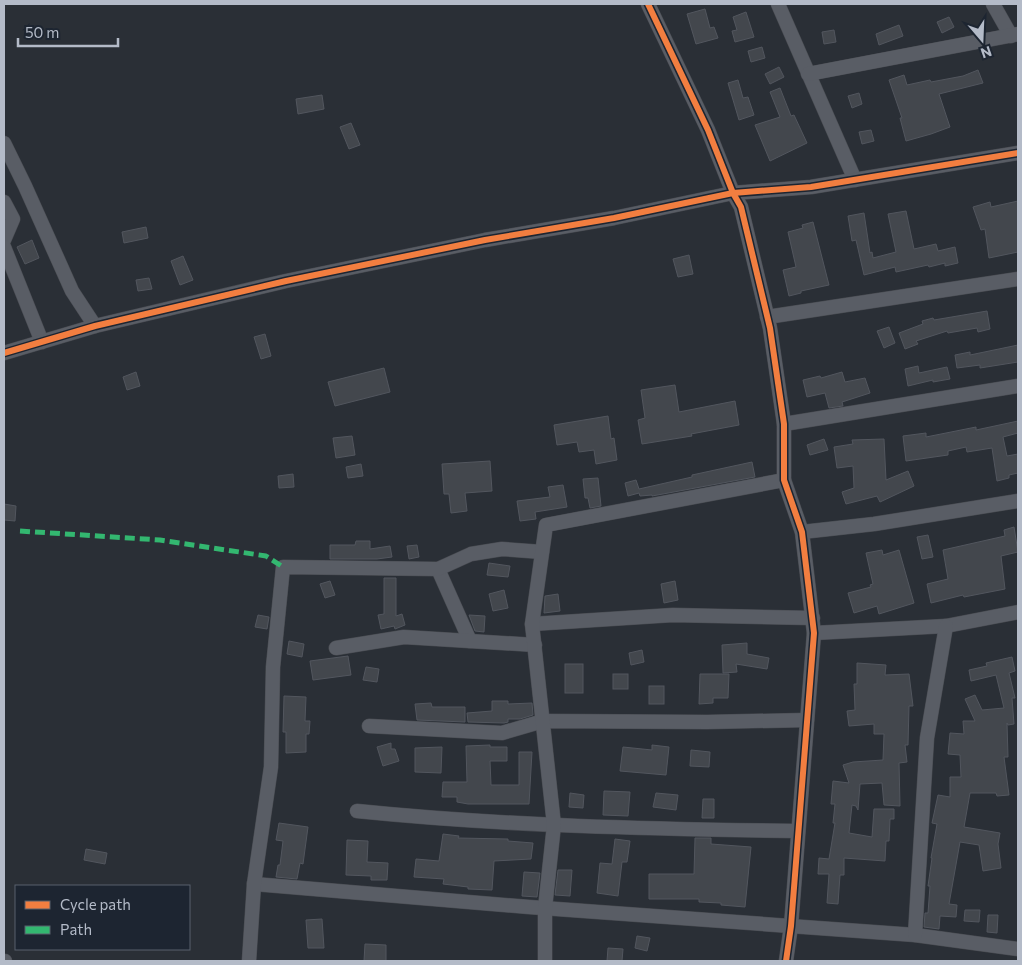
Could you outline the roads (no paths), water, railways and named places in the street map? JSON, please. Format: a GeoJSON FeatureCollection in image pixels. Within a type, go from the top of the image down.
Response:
{"type":"FeatureCollection","features":[{"type":"Feature","properties":{"kind":"street"},"geometry":{"type":"LineString","coordinates":[[648,4],[708,130],[733,193],[741,207],[767,317],[784,424],[784,480],[802,532],[814,633],[791,926],[786,961]]}},
{"type":"Feature","properties":{"kind":"street"},"geometry":{"type":"LineString","coordinates":[[778,4],[855,180]]}},
{"type":"Feature","properties":{"kind":"street"},"geometry":{"type":"LineString","coordinates":[[808,74],[1014,35],[993,4]]}},
{"type":"Feature","properties":{"kind":"street"},"geometry":{"type":"LineString","coordinates":[[4,143],[72,291],[95,326]]}},
{"type":"Feature","properties":{"kind":"street"},"geometry":{"type":"LineString","coordinates":[[4,353],[95,326],[296,279],[485,240],[614,218],[733,193],[811,187],[1018,152]]}},
{"type":"Feature","properties":{"kind":"street"},"geometry":{"type":"LineString","coordinates":[[4,202],[13,219],[4,240]]}},
{"type":"Feature","properties":{"kind":"street"},"geometry":{"type":"LineString","coordinates":[[4,247],[42,342]]}},
{"type":"Feature","properties":{"kind":"street"},"geometry":{"type":"LineString","coordinates":[[767,317],[1018,279]]}},
{"type":"Feature","properties":{"kind":"street"},"geometry":{"type":"LineString","coordinates":[[784,424],[1018,386]]}},
{"type":"Feature","properties":{"kind":"street"},"geometry":{"type":"LineString","coordinates":[[545,961],[545,908],[554,825],[532,624],[546,525],[784,480]]}},
{"type":"Feature","properties":{"kind":"street"},"geometry":{"type":"LineString","coordinates":[[802,532],[874,524],[1018,501]]}},
{"type":"Feature","properties":{"kind":"street"},"geometry":{"type":"LineString","coordinates":[[249,961],[254,884],[271,767],[273,667],[282,567],[438,569],[470,554],[502,549],[542,552]]}},
{"type":"Feature","properties":{"kind":"street"},"geometry":{"type":"LineString","coordinates":[[438,569],[470,641]]}},
{"type":"Feature","properties":{"kind":"street"},"geometry":{"type":"LineString","coordinates":[[814,633],[946,626],[1018,612]]}},
{"type":"Feature","properties":{"kind":"street"},"geometry":{"type":"LineString","coordinates":[[532,624],[673,615],[813,618]]}},
{"type":"Feature","properties":{"kind":"street"},"geometry":{"type":"LineString","coordinates":[[915,935],[927,738],[946,626]]}},
{"type":"Feature","properties":{"kind":"street"},"geometry":{"type":"LineString","coordinates":[[336,648],[404,637],[535,645]]}},
{"type":"Feature","properties":{"kind":"street"},"geometry":{"type":"LineString","coordinates":[[369,726],[502,732],[542,721],[707,722],[807,720]]}},
{"type":"Feature","properties":{"kind":"street"},"geometry":{"type":"LineString","coordinates":[[357,811],[430,819],[602,828],[798,831]]}},
{"type":"Feature","properties":{"kind":"street"},"geometry":{"type":"LineString","coordinates":[[254,884],[545,908],[915,935],[1018,949]]}}]}
